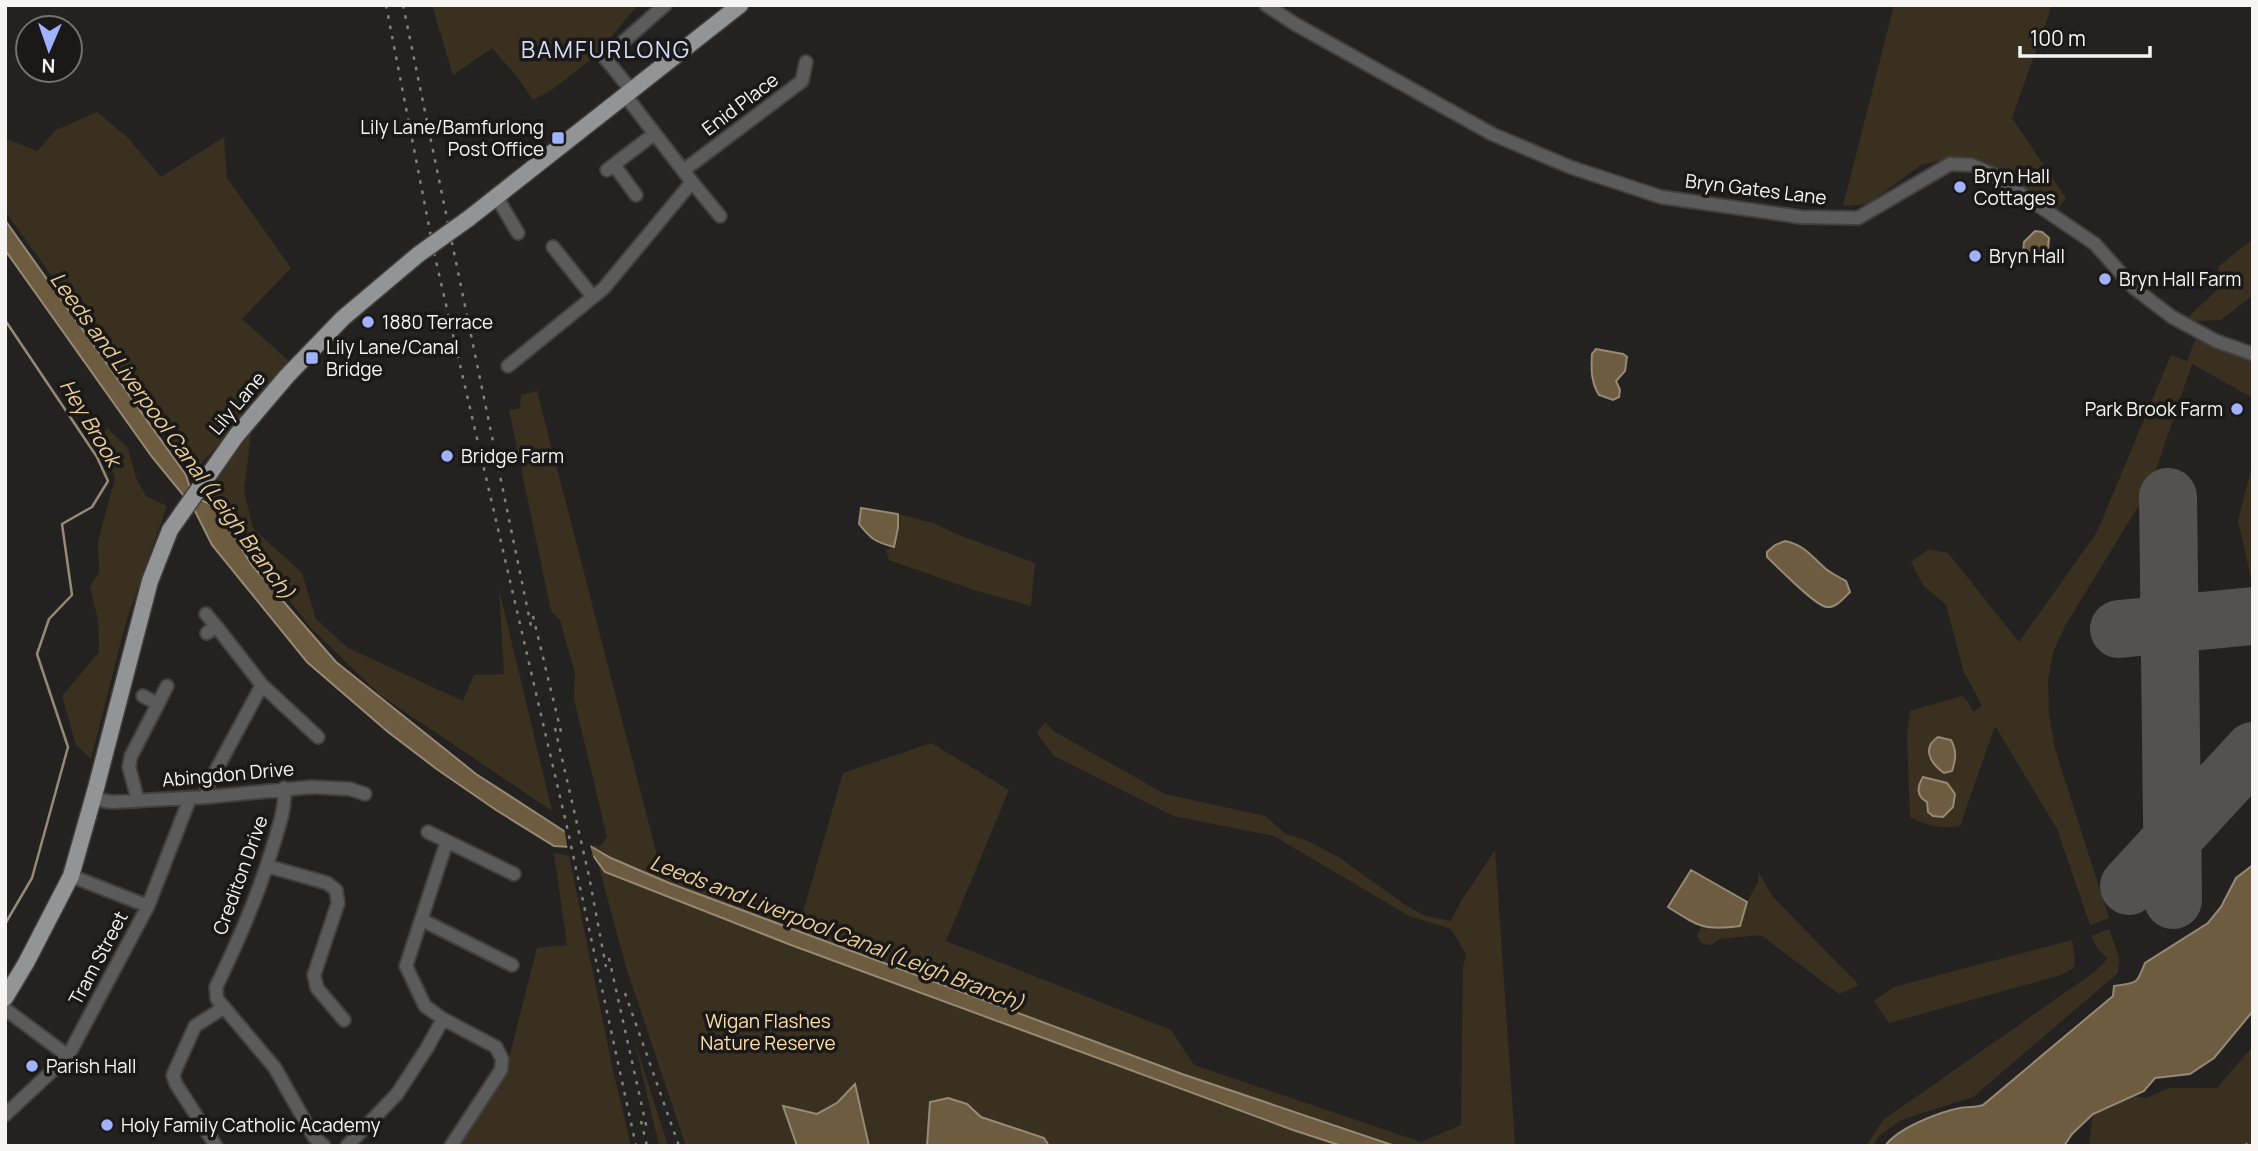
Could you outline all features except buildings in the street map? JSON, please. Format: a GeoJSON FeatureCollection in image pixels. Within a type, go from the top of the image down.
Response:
{"type":"FeatureCollection","features":[{"type":"Feature","properties":{"kind":"main road","name":"Lily Lane"},"geometry":{"type":"LineString","coordinates":[[5,998],[71,876],[150,581],[164,543],[199,486],[252,416],[303,359],[372,291],[740,5]]}},
{"type":"Feature","properties":{"kind":"street"},"geometry":{"type":"LineString","coordinates":[[665,5],[605,58],[654,134],[720,216]]}},
{"type":"Feature","properties":{"kind":"street","name":"Bryn Gates Lane"},"geometry":{"type":"LineString","coordinates":[[1266,5],[1295,24],[1492,134],[1570,167],[1661,197],[1801,217],[1858,218],[1951,164],[1972,166],[1992,174],[2095,244],[2134,288],[2172,317],[2216,341],[2253,354]]}},
{"type":"Feature","properties":{"kind":"street","name":"Enid Place"},"geometry":{"type":"LineString","coordinates":[[684,170],[802,81],[806,62]]}},
{"type":"Feature","properties":{"kind":"street"},"geometry":{"type":"LineString","coordinates":[[636,195],[610,167],[654,134]]}},
{"type":"Feature","properties":{"kind":"street"},"geometry":{"type":"LineString","coordinates":[[513,359],[604,288],[692,182]]}},
{"type":"Feature","properties":{"kind":"street"},"geometry":{"type":"LineString","coordinates":[[496,197],[518,233]]}},
{"type":"Feature","properties":{"kind":"street"},"geometry":{"type":"LineString","coordinates":[[554,247],[593,297]]}},
{"type":"Feature","properties":{"kind":"street"},"geometry":{"type":"LineString","coordinates":[[206,614],[211,629],[261,685],[318,737]]}},
{"type":"Feature","properties":{"kind":"street"},"geometry":{"type":"LineString","coordinates":[[207,797],[207,787],[261,685]]}},
{"type":"Feature","properties":{"kind":"street"},"geometry":{"type":"LineString","coordinates":[[138,801],[129,767],[131,756],[167,686]]}},
{"type":"Feature","properties":{"kind":"street"},"geometry":{"type":"LineString","coordinates":[[144,696],[158,704]]}},
{"type":"Feature","properties":{"kind":"street","name":"Abingdon Drive"},"geometry":{"type":"LineString","coordinates":[[93,799],[112,802],[138,801],[207,797],[284,788],[337,788],[365,794]]}},
{"type":"Feature","properties":{"kind":"street","name":"Crediton Drive"},"geometry":{"type":"LineString","coordinates":[[223,1008],[217,999],[216,988],[250,916],[267,866],[286,803],[284,788]]}},
{"type":"Feature","properties":{"kind":"street","name":"Tram Street"},"geometry":{"type":"LineString","coordinates":[[5,1115],[68,1056],[148,906],[190,797]]}},
{"type":"Feature","properties":{"kind":"street"},"geometry":{"type":"LineString","coordinates":[[429,832],[514,874]]}},
{"type":"Feature","properties":{"kind":"street"},"geometry":{"type":"LineString","coordinates":[[447,841],[406,966],[425,1006],[443,1019],[496,1047],[502,1059],[501,1070],[451,1146]]}},
{"type":"Feature","properties":{"kind":"street"},"geometry":{"type":"LineString","coordinates":[[267,866],[327,883],[336,890],[338,903],[314,975],[317,988],[344,1020]]}},
{"type":"Feature","properties":{"kind":"street"},"geometry":{"type":"LineString","coordinates":[[71,876],[148,906]]}},
{"type":"Feature","properties":{"kind":"street"},"geometry":{"type":"LineString","coordinates":[[422,920],[512,965]]}},
{"type":"Feature","properties":{"kind":"street"},"geometry":{"type":"LineString","coordinates":[[216,1146],[173,1075],[195,1026],[223,1008],[275,1068],[314,1137],[324,1146]]}},
{"type":"Feature","properties":{"kind":"street"},"geometry":{"type":"LineString","coordinates":[[5,1009],[68,1056]]}},
{"type":"Feature","properties":{"kind":"street"},"geometry":{"type":"LineString","coordinates":[[347,1146],[397,1094],[443,1019]]}},
{"type":"Feature","properties":{"kind":"green space"},"geometry":{"type":"Polygon","coordinates":[[[432,5],[638,5],[594,57],[553,89],[533,100],[492,48],[453,75],[432,5]]]}},
{"type":"Feature","properties":{"kind":"green space"},"geometry":{"type":"Polygon","coordinates":[[[1894,5],[2052,5],[2012,118],[2066,198],[2056,210],[1951,158],[1921,165],[1868,204],[1843,206],[1894,5]]]}},
{"type":"Feature","properties":{"kind":"green space"},"geometry":{"type":"Polygon","coordinates":[[[97,112],[127,137],[161,177],[224,137],[227,178],[291,268],[242,319],[291,363],[193,473],[5,211],[5,138],[37,151],[56,130],[97,112]]]}},
{"type":"Feature","properties":{"kind":"green space"},"geometry":{"type":"Polygon","coordinates":[[[2253,239],[2253,295],[2221,320],[2194,321],[2189,316],[2218,289],[2219,266],[2253,239]]]}},
{"type":"Feature","properties":{"kind":"green space"},"geometry":{"type":"Polygon","coordinates":[[[2196,338],[2226,351],[2253,355],[2253,398],[2192,364],[2150,487],[2065,626],[2053,652],[2048,681],[2049,714],[2055,749],[2109,918],[2090,925],[2057,829],[1995,726],[1960,826],[1934,826],[1910,817],[1907,735],[1910,711],[1962,696],[1973,712],[1982,706],[1964,672],[1946,605],[1923,585],[1911,562],[1929,549],[1948,553],[2019,642],[2097,532],[2171,355],[2187,361],[2196,338]]]}},
{"type":"Feature","properties":{"kind":"green space","name":"Wigan Flashes Nature Reserve"},"geometry":{"type":"Polygon","coordinates":[[[537,391],[660,867],[801,919],[843,773],[931,743],[1009,790],[946,941],[1171,1030],[1194,1065],[1421,1142],[1461,1125],[1463,967],[1466,954],[1451,929],[1409,916],[1274,836],[1173,816],[1054,756],[1037,733],[1045,722],[1055,732],[1165,794],[1265,816],[1286,834],[1308,841],[1340,858],[1425,916],[1451,921],[1495,850],[1515,1143],[1524,1146],[686,1146],[626,967],[593,845],[599,847],[607,837],[574,699],[575,673],[560,620],[551,611],[509,410],[520,408],[521,395],[537,391]]]}},
{"type":"Feature","properties":{"kind":"green space"},"geometry":{"type":"Polygon","coordinates":[[[107,428],[128,448],[136,478],[146,496],[167,506],[126,622],[91,759],[76,745],[62,696],[99,652],[98,620],[90,587],[99,572],[98,542],[115,478],[100,443],[107,428]]]}},
{"type":"Feature","properties":{"kind":"green space"},"geometry":{"type":"Polygon","coordinates":[[[251,432],[244,491],[253,528],[302,573],[316,619],[348,648],[463,701],[474,675],[504,674],[499,589],[552,811],[380,695],[311,628],[217,508],[201,500],[251,432]]]}},
{"type":"Feature","properties":{"kind":"green space"},"geometry":{"type":"Polygon","coordinates":[[[2253,462],[2253,588],[2238,520],[2253,462]]]}},
{"type":"Feature","properties":{"kind":"green space"},"geometry":{"type":"Polygon","coordinates":[[[898,514],[933,523],[1035,563],[1031,606],[974,590],[889,560],[886,550],[894,547],[898,514]]]}},
{"type":"Feature","properties":{"kind":"green space"},"geometry":{"type":"Polygon","coordinates":[[[554,853],[569,856],[631,1146],[457,1146],[504,1078],[537,948],[567,945],[554,853]]]}},
{"type":"Feature","properties":{"kind":"green space"},"geometry":{"type":"Polygon","coordinates":[[[1759,873],[1773,897],[1859,985],[1839,994],[1761,935],[1719,939],[1711,945],[1701,943],[1697,936],[1701,927],[1718,929],[1740,926],[1759,873]]]}},
{"type":"Feature","properties":{"kind":"green space"},"geometry":{"type":"Polygon","coordinates":[[[2109,929],[2119,957],[2118,973],[1973,1097],[1901,1120],[1879,1136],[1873,1146],[1866,1146],[1883,1120],[2093,973],[2107,957],[2099,951],[2091,936],[2109,929]]]}},
{"type":"Feature","properties":{"kind":"green space"},"geometry":{"type":"Polygon","coordinates":[[[2072,940],[2074,968],[2061,975],[1889,1023],[1874,1001],[1894,987],[2072,940]]]}},
{"type":"Feature","properties":{"kind":"green space"},"geometry":{"type":"Polygon","coordinates":[[[634,1039],[668,1146],[659,1146],[634,1039]]]}},
{"type":"Feature","properties":{"kind":"green space"},"geometry":{"type":"Polygon","coordinates":[[[2253,1046],[2253,1146],[2089,1146],[2093,1114],[2134,1096],[2146,1098],[2169,1088],[2217,1088],[2253,1046]]]}},
{"type":"Feature","properties":{"kind":"shaded area","name":"Leeds and Liverpool Canal (Leigh Branch)"},"geometry":{"type":"Polygon","coordinates":[[[5,220],[186,475],[189,485],[201,500],[217,508],[251,564],[336,662],[476,774],[611,858],[669,883],[1182,1074],[1395,1146],[1342,1146],[1293,1130],[791,945],[605,872],[594,857],[571,847],[554,846],[496,810],[388,732],[307,662],[212,545],[193,507],[152,457],[5,250],[5,220]]]}},
{"type":"Feature","properties":{"kind":"shaded area"},"geometry":{"type":"Polygon","coordinates":[[[2035,231],[2042,232],[2049,238],[2048,250],[2026,255],[2023,253],[2024,242],[2035,231]]]}},
{"type":"Feature","properties":{"kind":"shaded area"},"geometry":{"type":"Polygon","coordinates":[[[1596,349],[1627,357],[1625,371],[1616,381],[1620,390],[1619,397],[1613,400],[1599,395],[1594,385],[1592,354],[1596,349]]]}},
{"type":"Feature","properties":{"kind":"shaded area"},"geometry":{"type":"Polygon","coordinates":[[[861,508],[898,514],[894,547],[874,539],[863,529],[859,524],[861,508]]]}},
{"type":"Feature","properties":{"kind":"shaded area"},"geometry":{"type":"Polygon","coordinates":[[[1785,541],[1803,548],[1828,571],[1846,581],[1850,592],[1830,607],[1814,600],[1767,557],[1767,552],[1785,541]]]}},
{"type":"Feature","properties":{"kind":"shaded area"},"geometry":{"type":"Polygon","coordinates":[[[1938,737],[1951,740],[1953,744],[1955,755],[1952,771],[1944,773],[1932,761],[1930,746],[1938,737]]]}},
{"type":"Feature","properties":{"kind":"shaded area"},"geometry":{"type":"Polygon","coordinates":[[[1923,777],[1947,783],[1955,794],[1953,807],[1943,817],[1933,816],[1928,812],[1927,802],[1919,791],[1923,777]]]}},
{"type":"Feature","properties":{"kind":"shaded area"},"geometry":{"type":"Polygon","coordinates":[[[2253,865],[2253,1011],[2214,1058],[2190,1074],[2155,1078],[2144,1091],[2093,1114],[2072,1134],[2064,1146],[1885,1146],[1899,1133],[1930,1117],[1960,1108],[1983,1105],[2113,996],[2114,986],[2135,982],[2145,963],[2208,923],[2221,907],[2236,878],[2253,865]]]}},
{"type":"Feature","properties":{"kind":"shaded area"},"geometry":{"type":"Polygon","coordinates":[[[1691,870],[1747,902],[1740,926],[1701,926],[1668,907],[1691,870]]]}},
{"type":"Feature","properties":{"kind":"shaded area"},"geometry":{"type":"Polygon","coordinates":[[[855,1084],[869,1146],[797,1146],[783,1106],[817,1114],[837,1103],[855,1084]]]}},
{"type":"Feature","properties":{"kind":"shaded area"},"geometry":{"type":"Polygon","coordinates":[[[948,1098],[967,1104],[981,1117],[1044,1138],[1049,1146],[927,1146],[930,1102],[948,1098]]]}},
{"type":"Feature","properties":{"kind":"pier"},"geometry":{"type":"Polygon","coordinates":[[[564,827],[589,841],[595,864],[592,860],[568,851],[564,827]]]}},
{"type":"Feature","properties":{"kind":"waterway","name":"Hey Brook"},"geometry":{"type":"LineString","coordinates":[[5,320],[97,457],[108,481],[92,507],[62,524],[72,595],[49,619],[37,654],[68,747],[32,878],[5,924]]}},
{"type":"Feature","properties":{"kind":"runway"},"geometry":{"type":"LineString","coordinates":[[2168,497],[2173,900]]}},
{"type":"Feature","properties":{"kind":"runway"},"geometry":{"type":"LineString","coordinates":[[2119,629],[2253,616]]}},
{"type":"Feature","properties":{"kind":"runway"},"geometry":{"type":"LineString","coordinates":[[2129,886],[2253,751]]}},
{"type":"Feature","properties":{"kind":"railway"},"geometry":{"type":"LineString","coordinates":[[386,5],[435,257],[567,827],[636,1146]]}},
{"type":"Feature","properties":{"kind":"railway"},"geometry":{"type":"LineString","coordinates":[[403,5],[531,626]]}},
{"type":"Feature","properties":{"kind":"railway"},"geometry":{"type":"LineString","coordinates":[[533,616],[562,736]]}},
{"type":"Feature","properties":{"kind":"railway"},"geometry":{"type":"LineString","coordinates":[[555,728],[589,876],[606,967]]}},
{"type":"Feature","properties":{"kind":"railway"},"geometry":{"type":"LineString","coordinates":[[609,958],[647,1129]]}},
{"type":"Feature","properties":{"kind":"railway"},"geometry":{"type":"LineString","coordinates":[[625,993],[679,1146]]}},
{"type":"Feature","properties":{"kind":"railway"},"geometry":{"type":"LineString","coordinates":[[641,1121],[647,1146]]}},
{"type":"Feature","properties":{"kind":"railway"},"geometry":{"type":"LineString","coordinates":[[2245,1146],[2253,1136]]}},
{"type":"Feature","properties":{"kind":"place","name":"Lily Lane/Bamfurlong Post Office"},"geometry":{"type":"Point","coordinates":[558,138]}},
{"type":"Feature","properties":{"kind":"place","name":"Bryn Hall Cottages"},"geometry":{"type":"Point","coordinates":[1960,187]}},
{"type":"Feature","properties":{"kind":"place","name":"Bryn Hall"},"geometry":{"type":"Point","coordinates":[1975,256]}},
{"type":"Feature","properties":{"kind":"place","name":"Bryn Hall Farm"},"geometry":{"type":"Point","coordinates":[2105,279]}},
{"type":"Feature","properties":{"kind":"place","name":"1880 Terrace"},"geometry":{"type":"Point","coordinates":[368,322]}},
{"type":"Feature","properties":{"kind":"place","name":"Lily Lane/Canal Bridge"},"geometry":{"type":"Point","coordinates":[312,358]}},
{"type":"Feature","properties":{"kind":"place","name":"Park Brook Farm"},"geometry":{"type":"Point","coordinates":[2237,409]}},
{"type":"Feature","properties":{"kind":"place","name":"Bridge Farm"},"geometry":{"type":"Point","coordinates":[447,456]}},
{"type":"Feature","properties":{"kind":"place","name":"Parish Hall"},"geometry":{"type":"Point","coordinates":[32,1066]}},
{"type":"Feature","properties":{"kind":"place","name":"Holy Family Catholic Academy"},"geometry":{"type":"Point","coordinates":[107,1125]}},
{"type":"Feature","properties":{"kind":"district","name":"BAMFURLONG"},"geometry":{"type":"Point","coordinates":[606,50]}}]}
